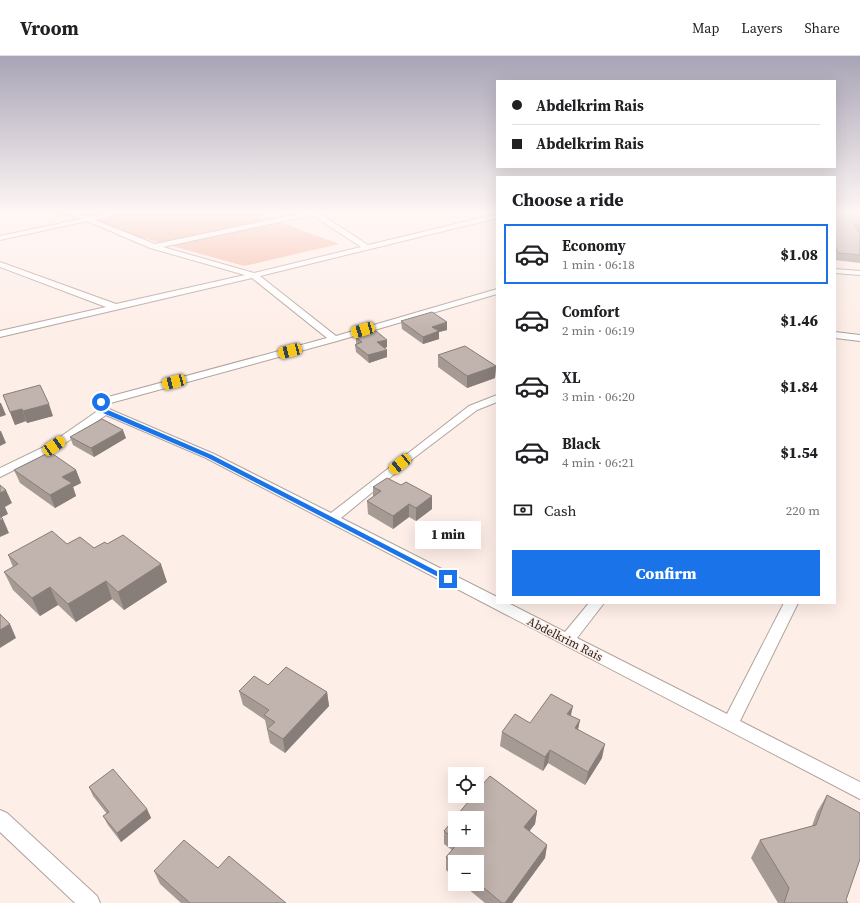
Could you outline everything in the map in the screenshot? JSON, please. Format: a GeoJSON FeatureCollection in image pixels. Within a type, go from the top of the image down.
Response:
{"type":"FeatureCollection","features":[{"type":"Feature","properties":{"kind":"street"},"geometry":{"type":"LineString","coordinates":[[172,252],[254,275],[334,339]]}},
{"type":"Feature","properties":{"kind":"street"},"geometry":{"type":"LineString","coordinates":[[0,334],[353,252]]}},
{"type":"Feature","properties":{"kind":"street"},"geometry":{"type":"LineString","coordinates":[[0,264],[115,307]]}},
{"type":"Feature","properties":{"kind":"street"},"geometry":{"type":"LineString","coordinates":[[836,271],[860,273]]}},
{"type":"Feature","properties":{"kind":"street"},"geometry":{"type":"LineString","coordinates":[[0,473],[54,446],[103,407],[496,290]]}},
{"type":"Feature","properties":{"kind":"street"},"geometry":{"type":"LineString","coordinates":[[836,335],[860,338]]}},
{"type":"Feature","properties":{"kind":"street"},"geometry":{"type":"LineString","coordinates":[[332,519],[411,455],[473,408],[496,398]]}},
{"type":"Feature","properties":{"kind":"street","name":"Abdelkrim Rais"},"geometry":{"type":"LineString","coordinates":[[103,407],[210,456],[496,603]]}},
{"type":"Feature","properties":{"kind":"street","name":"Abdelkrim Rais"},"geometry":{"type":"LineString","coordinates":[[497,604],[860,791]]}},
{"type":"Feature","properties":{"kind":"street"},"geometry":{"type":"LineString","coordinates":[[567,640],[596,604]]}},
{"type":"Feature","properties":{"kind":"street"},"geometry":{"type":"LineString","coordinates":[[730,724],[790,604]]}},
{"type":"Feature","properties":{"kind":"street"},"geometry":{"type":"LineString","coordinates":[[0,819],[90,903]]}},
{"type":"Feature","properties":{"kind":"shaded area"},"geometry":{"type":"Polygon","coordinates":[[[192,252],[306,252],[244,266],[192,252]]]}},
{"type":"Feature","properties":{"kind":"building"},"geometry":{"type":"Polygon","coordinates":[[[837,252],[860,252],[860,255],[838,253],[837,252]]]}},
{"type":"Feature","properties":{"kind":"building"},"geometry":{"type":"Polygon","coordinates":[[[432,312],[447,322],[432,327],[439,331],[423,337],[401,321],[432,312]]]}},
{"type":"Feature","properties":{"kind":"building"},"geometry":{"type":"Polygon","coordinates":[[[376,331],[387,340],[377,342],[387,350],[368,355],[355,345],[362,342],[356,337],[376,331]]]}},
{"type":"Feature","properties":{"kind":"building"},"geometry":{"type":"Polygon","coordinates":[[[465,346],[496,366],[467,376],[438,355],[465,346]]]}},
{"type":"Feature","properties":{"kind":"building"},"geometry":{"type":"Polygon","coordinates":[[[40,385],[49,404],[23,411],[22,409],[10,412],[3,395],[40,385]]]}},
{"type":"Feature","properties":{"kind":"building"},"geometry":{"type":"Polygon","coordinates":[[[102,419],[123,430],[91,448],[70,437],[102,419]]]}},
{"type":"Feature","properties":{"kind":"building"},"geometry":{"type":"Polygon","coordinates":[[[50,452],[76,470],[62,477],[72,483],[50,495],[14,470],[50,452]]]}},
{"type":"Feature","properties":{"kind":"building"},"geometry":{"type":"Polygon","coordinates":[[[387,478],[401,485],[406,482],[432,496],[416,508],[409,504],[393,516],[367,501],[381,491],[373,487],[387,478]]]}},
{"type":"Feature","properties":{"kind":"building"},"geometry":{"type":"Polygon","coordinates":[[[0,485],[6,490],[0,493],[0,485]]]}},
{"type":"Feature","properties":{"kind":"building"},"geometry":{"type":"Polygon","coordinates":[[[52,531],[67,544],[80,537],[94,548],[105,542],[107,544],[123,535],[161,564],[118,592],[106,581],[68,604],[50,587],[32,598],[4,572],[18,564],[8,555],[52,531]]]}},
{"type":"Feature","properties":{"kind":"building"},"geometry":{"type":"Polygon","coordinates":[[[0,614],[10,624],[0,630],[0,614]]]}},
{"type":"Feature","properties":{"kind":"building"},"geometry":{"type":"Polygon","coordinates":[[[286,667],[327,692],[283,739],[267,729],[275,722],[264,715],[269,710],[239,691],[254,676],[268,685],[286,667]]]}},
{"type":"Feature","properties":{"kind":"building"},"geometry":{"type":"Polygon","coordinates":[[[551,694],[573,706],[567,714],[580,720],[575,728],[605,744],[588,772],[550,750],[545,757],[502,732],[515,714],[530,723],[551,694]]]}},
{"type":"Feature","properties":{"kind":"building"},"geometry":{"type":"Polygon","coordinates":[[[113,769],[147,809],[117,833],[103,816],[109,812],[89,787],[113,769]]]}},
{"type":"Feature","properties":{"kind":"building"},"geometry":{"type":"Polygon","coordinates":[[[490,776],[537,811],[524,827],[547,845],[505,903],[502,903],[484,888],[484,855],[448,855],[448,859],[446,857],[455,847],[484,847],[484,811],[461,811],[467,803],[484,803],[484,783],[490,776]]]}},
{"type":"Feature","properties":{"kind":"building"},"geometry":{"type":"Polygon","coordinates":[[[827,795],[860,813],[860,859],[846,900],[848,903],[784,903],[789,888],[760,840],[816,825],[827,795]]]}},
{"type":"Feature","properties":{"kind":"building"},"geometry":{"type":"Polygon","coordinates":[[[448,826],[448,834],[444,831],[448,826]]]}},
{"type":"Feature","properties":{"kind":"building"},"geometry":{"type":"Polygon","coordinates":[[[184,840],[218,868],[229,856],[286,903],[190,903],[154,871],[184,840]]]}},
{"type":"Feature","properties":{"kind":"route"},"geometry":{"type":"LineString","coordinates":[[101,402],[105,411],[210,456],[448,579]]}}]}
